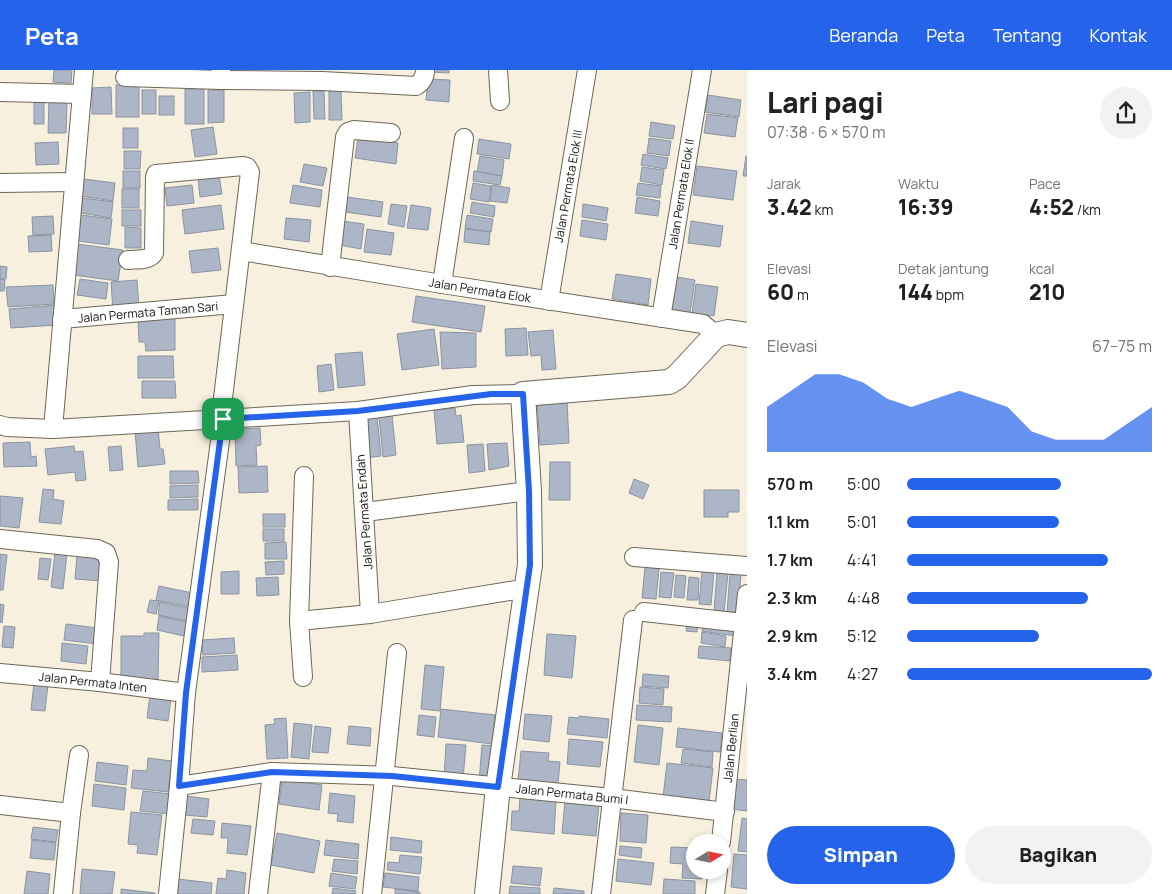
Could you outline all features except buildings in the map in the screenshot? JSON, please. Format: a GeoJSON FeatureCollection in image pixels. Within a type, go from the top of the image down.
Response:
{"type":"FeatureCollection","features":[{"type":"Feature","properties":{"kind":"street"},"geometry":{"type":"LineString","coordinates":[[53,429],[84,70]]}},
{"type":"Feature","properties":{"kind":"street"},"geometry":{"type":"LineString","coordinates":[[125,77],[221,75],[322,76],[416,86],[425,75],[425,70]]}},
{"type":"Feature","properties":{"kind":"street"},"geometry":{"type":"LineString","coordinates":[[498,70],[500,101]]}},
{"type":"Feature","properties":{"kind":"street","name":"Jalan Permata Elok III"},"geometry":{"type":"LineString","coordinates":[[549,301],[587,70]]}},
{"type":"Feature","properties":{"kind":"street","name":"Jalan Permata Elok II"},"geometry":{"type":"LineString","coordinates":[[661,318],[702,70]]}},
{"type":"Feature","properties":{"kind":"street"},"geometry":{"type":"LineString","coordinates":[[0,92],[82,94]]}},
{"type":"Feature","properties":{"kind":"street"},"geometry":{"type":"LineString","coordinates":[[330,267],[345,137],[348,132],[354,130],[391,133]]}},
{"type":"Feature","properties":{"kind":"street"},"geometry":{"type":"LineString","coordinates":[[442,284],[464,138]]}},
{"type":"Feature","properties":{"kind":"street"},"geometry":{"type":"LineString","coordinates":[[128,260],[148,258],[154,253],[154,177],[156,174],[247,167],[250,172],[223,398],[223,419],[186,693],[168,894]]}},
{"type":"Feature","properties":{"kind":"street"},"geometry":{"type":"LineString","coordinates":[[0,183],[74,182]]}},
{"type":"Feature","properties":{"kind":"street","name":"Jalan Permata Elok"},"geometry":{"type":"LineString","coordinates":[[241,251],[330,267],[703,324],[716,335]]}},
{"type":"Feature","properties":{"kind":"street","name":"Jalan Permata Taman Sari"},"geometry":{"type":"LineString","coordinates":[[62,319],[234,304]]}},
{"type":"Feature","properties":{"kind":"street"},"geometry":{"type":"LineString","coordinates":[[0,425],[53,429],[358,411],[473,395],[523,394],[670,382],[677,377],[716,335],[728,332],[747,336]]}},
{"type":"Feature","properties":{"kind":"street"},"geometry":{"type":"LineString","coordinates":[[486,894],[498,787],[530,565],[529,491],[523,394]]}},
{"type":"Feature","properties":{"kind":"street","name":"Jalan Permata Endah"},"geometry":{"type":"LineString","coordinates":[[358,411],[370,614]]}},
{"type":"Feature","properties":{"kind":"street"},"geometry":{"type":"LineString","coordinates":[[303,677],[299,620],[304,476]]}},
{"type":"Feature","properties":{"kind":"street"},"geometry":{"type":"LineString","coordinates":[[365,512],[529,491]]}},
{"type":"Feature","properties":{"kind":"street"},"geometry":{"type":"LineString","coordinates":[[0,539],[97,549],[106,553],[109,562],[100,682]]}},
{"type":"Feature","properties":{"kind":"street"},"geometry":{"type":"LineString","coordinates":[[634,557],[747,566]]}},
{"type":"Feature","properties":{"kind":"street"},"geometry":{"type":"LineString","coordinates":[[299,620],[370,614],[528,588]]}},
{"type":"Feature","properties":{"kind":"street","name":"Jalan Berlian"},"geometry":{"type":"LineString","coordinates":[[722,834],[747,594]]}},
{"type":"Feature","properties":{"kind":"street"},"geometry":{"type":"LineString","coordinates":[[601,894],[612,798],[638,616],[744,628]]}},
{"type":"Feature","properties":{"kind":"street"},"geometry":{"type":"LineString","coordinates":[[372,894],[397,653]]}},
{"type":"Feature","properties":{"kind":"street","name":"Jalan Permata Inten"},"geometry":{"type":"LineString","coordinates":[[0,673],[100,682],[186,693]]}},
{"type":"Feature","properties":{"kind":"street"},"geometry":{"type":"LineString","coordinates":[[63,894],[79,755]]}},
{"type":"Feature","properties":{"kind":"street"},"geometry":{"type":"LineString","coordinates":[[258,894],[272,772]]}},
{"type":"Feature","properties":{"kind":"street","name":"Jalan Permata Bumi I"},"geometry":{"type":"LineString","coordinates":[[179,786],[272,772],[384,776],[612,798],[725,812]]}},
{"type":"Feature","properties":{"kind":"street"},"geometry":{"type":"LineString","coordinates":[[0,805],[71,813]]}},
{"type":"Feature","properties":{"kind":"street"},"geometry":{"type":"LineString","coordinates":[[715,894],[717,879]]}},
{"type":"Feature","properties":{"kind":"route"},"geometry":{"type":"LineString","coordinates":[[523,394],[529,491],[530,565],[498,787],[392,776],[272,772],[179,786],[186,693],[223,419],[358,411],[473,395],[523,394]]}}]}
